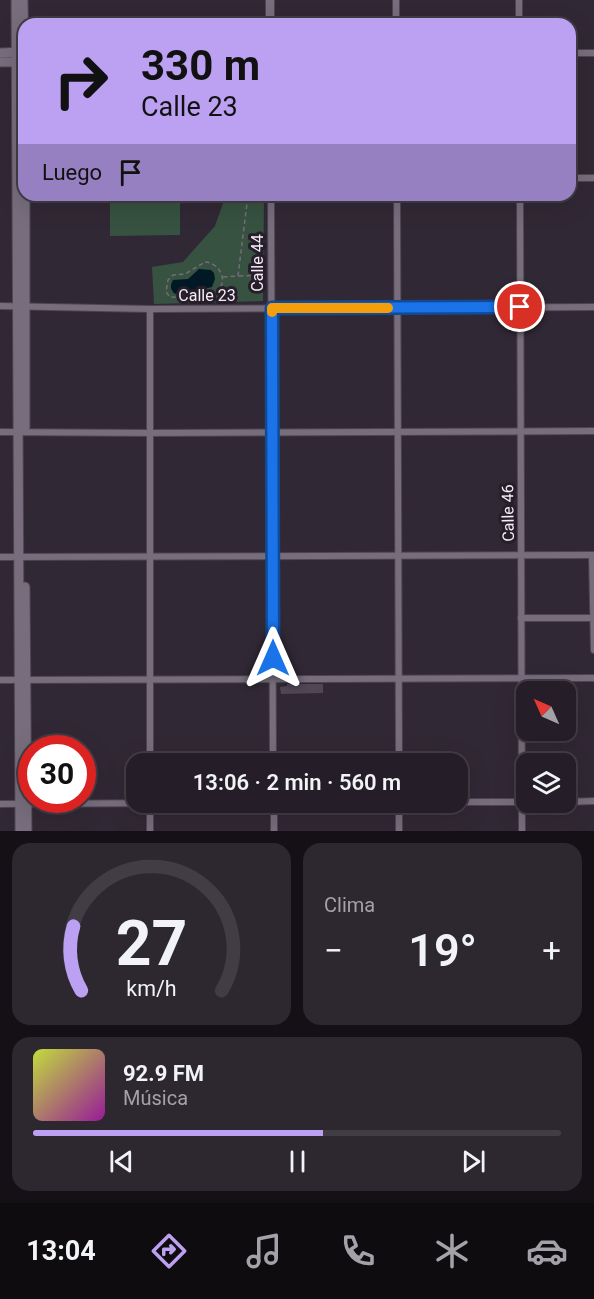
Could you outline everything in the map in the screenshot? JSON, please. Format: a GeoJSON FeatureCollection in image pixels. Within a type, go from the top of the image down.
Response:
{"type":"FeatureCollection","features":[{"type":"Feature","properties":{"kind":"main road"},"geometry":{"type":"LineString","coordinates":[[16,0],[18,22]]}},
{"type":"Feature","properties":{"kind":"main road"},"geometry":{"type":"LineString","coordinates":[[22,18],[23,0]]}},
{"type":"Feature","properties":{"kind":"main road"},"geometry":{"type":"LineString","coordinates":[[0,52],[18,55]]}},
{"type":"Feature","properties":{"kind":"main road"},"geometry":{"type":"LineString","coordinates":[[0,62],[18,56]]}},
{"type":"Feature","properties":{"kind":"main road"},"geometry":{"type":"LineString","coordinates":[[21,201],[23,735]]}},
{"type":"Feature","properties":{"kind":"main road"},"geometry":{"type":"LineString","coordinates":[[21,306],[25,201]]}},
{"type":"Feature","properties":{"kind":"main road"},"geometry":{"type":"LineString","coordinates":[[20,831],[22,813]]}},
{"type":"Feature","properties":{"kind":"main road"},"geometry":{"type":"LineString","coordinates":[[24,813],[27,831]]}},
{"type":"Feature","properties":{"kind":"street"},"geometry":{"type":"LineString","coordinates":[[270,0],[270,18]]}},
{"type":"Feature","properties":{"kind":"street"},"geometry":{"type":"LineString","coordinates":[[396,0],[396,18]]}},
{"type":"Feature","properties":{"kind":"street"},"geometry":{"type":"LineString","coordinates":[[519,0],[519,18]]}},
{"type":"Feature","properties":{"kind":"street"},"geometry":{"type":"LineString","coordinates":[[576,53],[594,53]]}},
{"type":"Feature","properties":{"kind":"street"},"geometry":{"type":"LineString","coordinates":[[576,178],[594,178]]}},
{"type":"Feature","properties":{"kind":"street","name":"Calle 44"},"geometry":{"type":"LineString","coordinates":[[271,201],[273,753]]}},
{"type":"Feature","properties":{"kind":"street"},"geometry":{"type":"LineString","coordinates":[[397,201],[399,753]]}},
{"type":"Feature","properties":{"kind":"street","name":"Calle 46"},"geometry":{"type":"LineString","coordinates":[[520,201],[523,753]]}},
{"type":"Feature","properties":{"kind":"street","name":"Calle 23"},"geometry":{"type":"LineString","coordinates":[[0,306],[150,309],[594,307]]}},
{"type":"Feature","properties":{"kind":"street"},"geometry":{"type":"LineString","coordinates":[[150,309],[150,753]]}},
{"type":"Feature","properties":{"kind":"street"},"geometry":{"type":"LineString","coordinates":[[0,432],[594,431]]}},
{"type":"Feature","properties":{"kind":"street"},"geometry":{"type":"LineString","coordinates":[[0,557],[593,555],[594,650]]}},
{"type":"Feature","properties":{"kind":"street"},"geometry":{"type":"LineString","coordinates":[[521,618],[593,618]]}},
{"type":"Feature","properties":{"kind":"street"},"geometry":{"type":"LineString","coordinates":[[0,680],[594,678]]}},
{"type":"Feature","properties":{"kind":"street"},"geometry":{"type":"LineString","coordinates":[[576,802],[594,801]]}},
{"type":"Feature","properties":{"kind":"street"},"geometry":{"type":"LineString","coordinates":[[468,802],[516,802]]}},
{"type":"Feature","properties":{"kind":"street"},"geometry":{"type":"LineString","coordinates":[[96,803],[126,803]]}},
{"type":"Feature","properties":{"kind":"street"},"geometry":{"type":"LineString","coordinates":[[0,804],[18,804]]}},
{"type":"Feature","properties":{"kind":"street"},"geometry":{"type":"LineString","coordinates":[[150,813],[150,831]]}},
{"type":"Feature","properties":{"kind":"street"},"geometry":{"type":"LineString","coordinates":[[274,813],[274,831]]}},
{"type":"Feature","properties":{"kind":"street"},"geometry":{"type":"LineString","coordinates":[[399,813],[399,831]]}},
{"type":"Feature","properties":{"kind":"street","name":"Calle 46"},"geometry":{"type":"LineString","coordinates":[[522,831],[523,813]]}},
{"type":"Feature","properties":{"kind":"path"},"geometry":{"type":"LineString","coordinates":[[238,276],[247,201]]}},
{"type":"Feature","properties":{"kind":"path"},"geometry":{"type":"LineString","coordinates":[[205,262],[213,262],[218,266],[222,277],[220,288],[207,296],[170,297],[166,292],[168,280],[173,275],[185,274],[205,262]]}},
{"type":"Feature","properties":{"kind":"path"},"geometry":{"type":"LineString","coordinates":[[222,277],[263,274]]}},
{"type":"Feature","properties":{"kind":"green space"},"geometry":{"type":"Polygon","coordinates":[[[110,201],[180,201],[180,235],[110,236],[110,201]]]}},
{"type":"Feature","properties":{"kind":"green space"},"geometry":{"type":"Polygon","coordinates":[[[224,201],[264,201],[263,301],[154,304],[152,267],[183,262],[215,226],[224,201]]]}},
{"type":"Feature","properties":{"kind":"water"},"geometry":{"type":"Polygon","coordinates":[[[199,269],[211,270],[214,273],[215,279],[212,287],[175,294],[172,291],[173,280],[188,279],[199,269]]]}},
{"type":"Feature","properties":{"kind":"building"},"geometry":{"type":"Polygon","coordinates":[[[287,684],[323,684],[323,693],[281,694],[280,687],[287,686],[287,684]]]}},
{"type":"Feature","properties":{"kind":"slow traffic"},"geometry":{"type":"LineString","coordinates":[[272,312],[272,308],[388,308]]}},
{"type":"Feature","properties":{"kind":"route"},"geometry":{"type":"LineString","coordinates":[[273,658],[272,308],[520,307]]}}]}
